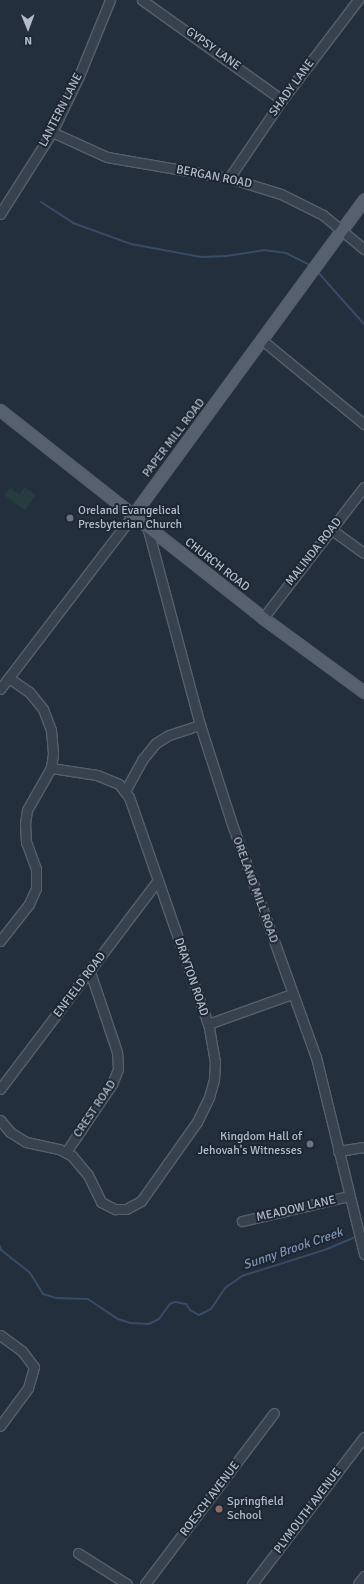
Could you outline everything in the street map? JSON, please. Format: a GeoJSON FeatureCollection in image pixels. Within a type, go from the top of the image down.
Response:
{"type":"FeatureCollection","features":[{"type":"Feature","properties":{"kind":"main road","name":"PAPER MILL ROAD"},"geometry":{"type":"LineString","coordinates":[[133,515],[364,199]]}},
{"type":"Feature","properties":{"kind":"main road","name":"CHURCH ROAD"},"geometry":{"type":"LineString","coordinates":[[0,410],[263,618],[364,692]]}},
{"type":"Feature","properties":{"kind":"street","name":"LANTERN LANE"},"geometry":{"type":"LineString","coordinates":[[0,214],[52,132],[79,76],[110,0]]}},
{"type":"Feature","properties":{"kind":"street","name":"GYPSY LANE"},"geometry":{"type":"LineString","coordinates":[[142,0],[282,100]]}},
{"type":"Feature","properties":{"kind":"street","name":"SHADY LANE"},"geometry":{"type":"LineString","coordinates":[[229,178],[282,100],[358,0]]}},
{"type":"Feature","properties":{"kind":"street","name":"BERGAN ROAD"},"geometry":{"type":"LineString","coordinates":[[52,132],[94,152],[120,160],[229,178],[261,187],[309,206],[342,230],[364,249]]}},
{"type":"Feature","properties":{"kind":"street"},"geometry":{"type":"LineString","coordinates":[[262,340],[364,424]]}},
{"type":"Feature","properties":{"kind":"street","name":"MALINDA ROAD"},"geometry":{"type":"LineString","coordinates":[[263,618],[364,487]]}},
{"type":"Feature","properties":{"kind":"street","name":"PAPER MILL ROAD"},"geometry":{"type":"LineString","coordinates":[[0,689],[133,515]]}},
{"type":"Feature","properties":{"kind":"street","name":"ORELAND MILL ROAD"},"geometry":{"type":"LineString","coordinates":[[147,526],[200,725],[233,827],[316,1057],[364,1254]]}},
{"type":"Feature","properties":{"kind":"street"},"geometry":{"type":"LineString","coordinates":[[332,530],[364,552]]}},
{"type":"Feature","properties":{"kind":"street"},"geometry":{"type":"LineString","coordinates":[[0,941],[29,904],[36,888],[36,869],[24,833],[25,819],[27,810],[51,768],[53,744],[48,720],[32,695],[9,678]]}},
{"type":"Feature","properties":{"kind":"street"},"geometry":{"type":"LineString","coordinates":[[125,791],[142,760],[156,743],[169,735],[200,725]]}},
{"type":"Feature","properties":{"kind":"street","name":"DRAYTON ROAD"},"geometry":{"type":"LineString","coordinates":[[51,768],[97,775],[114,782],[125,791],[133,806],[208,1024],[215,1071],[204,1108],[141,1201],[126,1209],[115,1209],[101,1202],[82,1167],[66,1152]]}},
{"type":"Feature","properties":{"kind":"street","name":"ENFIELD ROAD"},"geometry":{"type":"LineString","coordinates":[[0,1089],[90,972],[158,880]]}},
{"type":"Feature","properties":{"kind":"street","name":"CREST ROAD"},"geometry":{"type":"LineString","coordinates":[[66,1152],[112,1084],[118,1070],[117,1052],[90,972]]}},
{"type":"Feature","properties":{"kind":"street"},"geometry":{"type":"LineString","coordinates":[[208,1024],[292,994]]}},
{"type":"Feature","properties":{"kind":"street"},"geometry":{"type":"LineString","coordinates":[[0,1120],[10,1132],[26,1142],[66,1152]]}},
{"type":"Feature","properties":{"kind":"street"},"geometry":{"type":"LineString","coordinates":[[338,1151],[364,1147]]}},
{"type":"Feature","properties":{"kind":"street","name":"MEADOW LANE"},"geometry":{"type":"LineString","coordinates":[[242,1222],[349,1196]]}},
{"type":"Feature","properties":{"kind":"street"},"geometry":{"type":"LineString","coordinates":[[0,1335],[22,1351],[34,1367],[28,1388],[0,1426]]}},
{"type":"Feature","properties":{"kind":"street","name":"ROESCH AVENUE"},"geometry":{"type":"LineString","coordinates":[[145,1584],[274,1413]]}},
{"type":"Feature","properties":{"kind":"street","name":"PLYMOUTH AVENUE"},"geometry":{"type":"LineString","coordinates":[[252,1584],[364,1437]]}},
{"type":"Feature","properties":{"kind":"street"},"geometry":{"type":"LineString","coordinates":[[78,1553],[127,1584]]}},
{"type":"Feature","properties":{"kind":"street"},"geometry":{"type":"LineString","coordinates":[[358,1584],[364,1576]]}},
{"type":"Feature","properties":{"kind":"green space"},"geometry":{"type":"Polygon","coordinates":[[[25,487],[36,495],[25,510],[4,495],[10,488],[19,494],[25,487]]]}},
{"type":"Feature","properties":{"kind":"waterway"},"geometry":{"type":"LineString","coordinates":[[41,202],[73,223],[131,244],[201,257],[227,256],[264,250],[286,253],[311,266]]}},
{"type":"Feature","properties":{"kind":"waterway"},"geometry":{"type":"LineString","coordinates":[[316,270],[364,324]]}},
{"type":"Feature","properties":{"kind":"waterway","name":"Sunny Brook Creek"},"geometry":{"type":"LineString","coordinates":[[0,1246],[1,1250],[30,1273],[43,1294],[56,1298],[88,1299],[118,1319],[130,1323],[149,1324],[159,1319],[170,1304],[175,1302],[186,1304],[190,1310],[199,1315],[211,1309],[225,1288],[242,1276],[327,1249],[357,1236]]}},
{"type":"Feature","properties":{"kind":"place","name":"Oreland Evangelical Presbyterian Church"},"geometry":{"type":"Point","coordinates":[70,518]}},
{"type":"Feature","properties":{"kind":"place","name":"Kingdom Hall of Jehovah's Witnesses"},"geometry":{"type":"Point","coordinates":[310,1144]}},
{"type":"Feature","properties":{"kind":"place","name":"Springfield School"},"geometry":{"type":"Point","coordinates":[219,1509]}}]}
